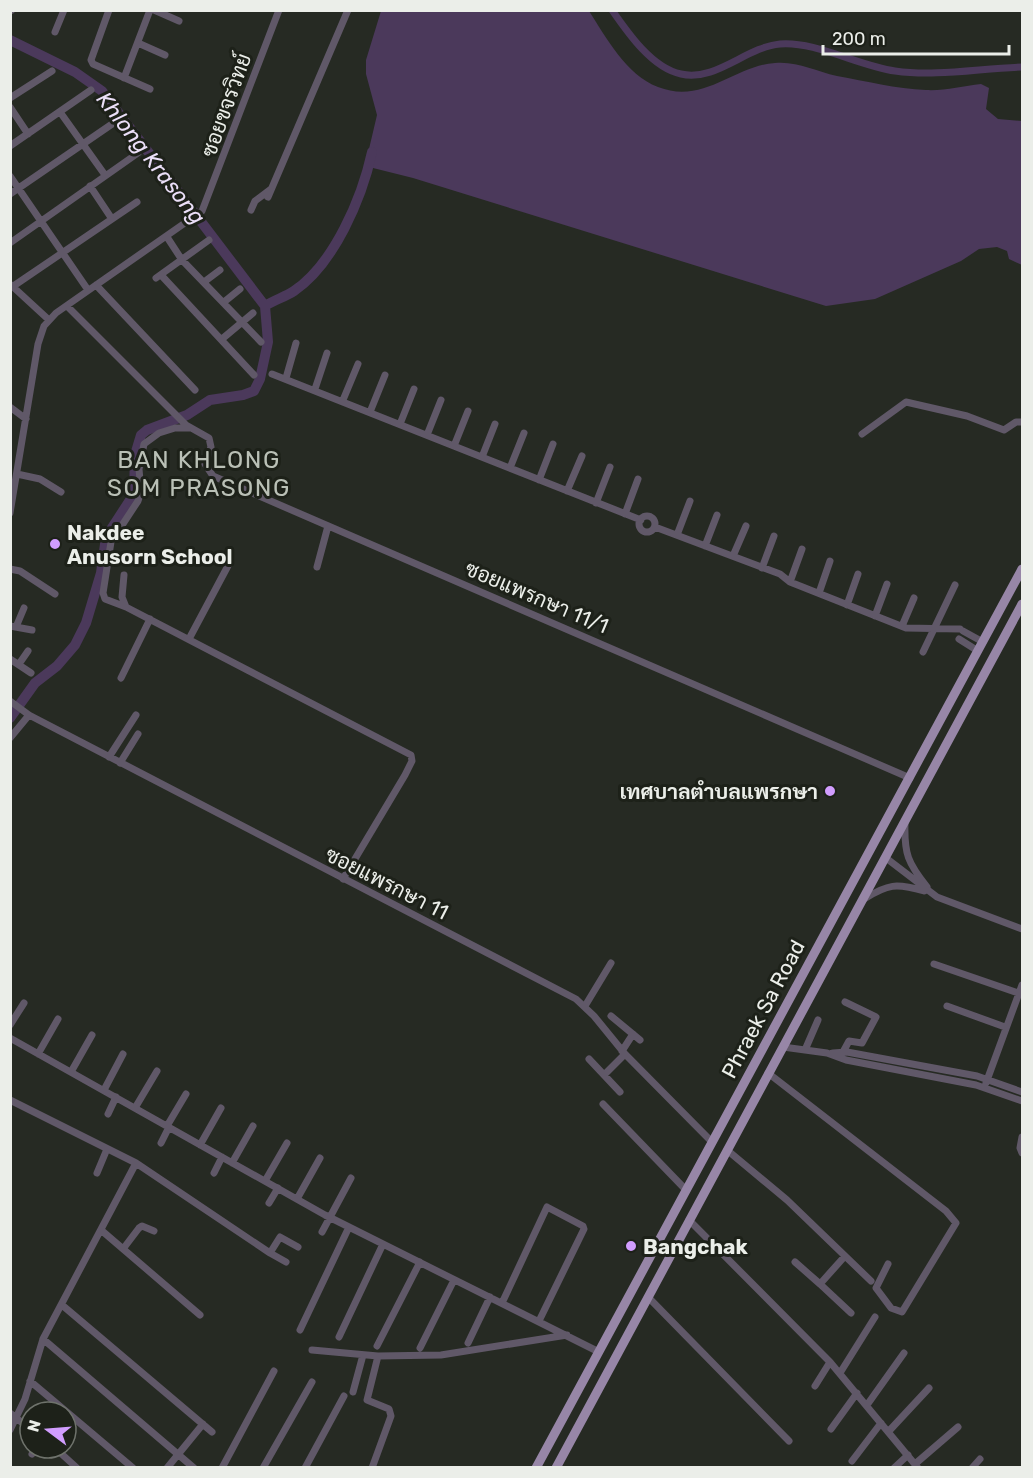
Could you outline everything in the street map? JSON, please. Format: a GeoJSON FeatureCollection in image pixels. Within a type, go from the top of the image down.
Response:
{"type":"FeatureCollection","features":[{"type":"Feature","properties":{"kind":"main road","name":"Phraek Sa Road"},"geometry":{"type":"LineString","coordinates":[[536,1467],[1023,569]]}},
{"type":"Feature","properties":{"kind":"main road","name":"Phraek Sa Road"},"geometry":{"type":"LineString","coordinates":[[556,1467],[1023,604]]}},
{"type":"Feature","properties":{"kind":"street"},"geometry":{"type":"LineString","coordinates":[[55,32],[64,10]]}},
{"type":"Feature","properties":{"kind":"street"},"geometry":{"type":"LineString","coordinates":[[109,10],[90,60],[93,64],[150,89]]}},
{"type":"Feature","properties":{"kind":"street"},"geometry":{"type":"LineString","coordinates":[[124,78],[152,10],[179,21]]}},
{"type":"Feature","properties":{"kind":"street","name":"ซอยขจรวิทย์"},"geometry":{"type":"LineString","coordinates":[[167,237],[202,211],[279,10]]}},
{"type":"Feature","properties":{"kind":"street"},"geometry":{"type":"LineString","coordinates":[[268,197],[348,10]]}},
{"type":"Feature","properties":{"kind":"street"},"geometry":{"type":"LineString","coordinates":[[138,43],[165,54]]}},
{"type":"Feature","properties":{"kind":"street"},"geometry":{"type":"LineString","coordinates":[[10,98],[52,71]]}},
{"type":"Feature","properties":{"kind":"street"},"geometry":{"type":"LineString","coordinates":[[10,146],[91,90]]}},
{"type":"Feature","properties":{"kind":"street"},"geometry":{"type":"LineString","coordinates":[[10,107],[28,134]]}},
{"type":"Feature","properties":{"kind":"street"},"geometry":{"type":"LineString","coordinates":[[60,112],[105,175]]}},
{"type":"Feature","properties":{"kind":"street"},"geometry":{"type":"LineString","coordinates":[[10,194],[115,122]]}},
{"type":"Feature","properties":{"kind":"street"},"geometry":{"type":"LineString","coordinates":[[10,243],[138,153]]}},
{"type":"Feature","properties":{"kind":"street"},"geometry":{"type":"LineString","coordinates":[[10,176],[88,290]]}},
{"type":"Feature","properties":{"kind":"street"},"geometry":{"type":"LineString","coordinates":[[90,186],[112,219]]}},
{"type":"Feature","properties":{"kind":"street"},"geometry":{"type":"LineString","coordinates":[[250,210],[255,201],[271,189]]}},
{"type":"Feature","properties":{"kind":"street"},"geometry":{"type":"LineString","coordinates":[[49,320],[11,286],[64,254],[137,202]]}},
{"type":"Feature","properties":{"kind":"street"},"geometry":{"type":"LineString","coordinates":[[10,513],[38,344],[49,320],[88,290],[167,237],[182,260],[261,342]]}},
{"type":"Feature","properties":{"kind":"street"},"geometry":{"type":"LineString","coordinates":[[209,240],[159,277],[222,339],[254,375]]}},
{"type":"Feature","properties":{"kind":"street"},"geometry":{"type":"LineString","coordinates":[[204,282],[220,270]]}},
{"type":"Feature","properties":{"kind":"street"},"geometry":{"type":"LineString","coordinates":[[96,285],[195,390]]}},
{"type":"Feature","properties":{"kind":"street"},"geometry":{"type":"LineString","coordinates":[[224,302],[240,289]]}},
{"type":"Feature","properties":{"kind":"street"},"geometry":{"type":"LineString","coordinates":[[67,306],[188,426]]}},
{"type":"Feature","properties":{"kind":"street"},"geometry":{"type":"LineString","coordinates":[[222,339],[253,313]]}},
{"type":"Feature","properties":{"kind":"street"},"geometry":{"type":"LineString","coordinates":[[286,378],[296,343]]}},
{"type":"Feature","properties":{"kind":"street"},"geometry":{"type":"LineString","coordinates":[[315,389],[327,353]]}},
{"type":"Feature","properties":{"kind":"street"},"geometry":{"type":"LineString","coordinates":[[343,400],[357,364]]}},
{"type":"Feature","properties":{"kind":"street"},"geometry":{"type":"LineString","coordinates":[[272,374],[343,400],[625,514],[641,520],[650,517],[655,527]]}},
{"type":"Feature","properties":{"kind":"street"},"geometry":{"type":"LineString","coordinates":[[370,412],[385,375]]}},
{"type":"Feature","properties":{"kind":"street"},"geometry":{"type":"LineString","coordinates":[[400,424],[414,389]]}},
{"type":"Feature","properties":{"kind":"street"},"geometry":{"type":"LineString","coordinates":[[427,435],[441,400]]}},
{"type":"Feature","properties":{"kind":"street"},"geometry":{"type":"LineString","coordinates":[[862,435],[906,402],[967,416],[1004,430],[1016,422],[1023,422]]}},
{"type":"Feature","properties":{"kind":"street"},"geometry":{"type":"LineString","coordinates":[[10,406],[26,419]]}},
{"type":"Feature","properties":{"kind":"street"},"geometry":{"type":"LineString","coordinates":[[454,446],[468,411]]}},
{"type":"Feature","properties":{"kind":"street"},"geometry":{"type":"LineString","coordinates":[[482,457],[495,424]]}},
{"type":"Feature","properties":{"kind":"street"},"geometry":{"type":"LineString","coordinates":[[188,426],[175,428],[148,438],[143,447],[139,472],[141,492],[138,501],[111,542],[103,593],[105,599],[126,607],[189,639],[412,757],[395,794],[343,879]]}},
{"type":"Feature","properties":{"kind":"street","name":"ซอยแพรกษา 11/1"},"geometry":{"type":"LineString","coordinates":[[188,426],[209,438],[211,447],[205,464],[213,476],[910,778]]}},
{"type":"Feature","properties":{"kind":"street"},"geometry":{"type":"LineString","coordinates":[[510,468],[524,433]]}},
{"type":"Feature","properties":{"kind":"street"},"geometry":{"type":"LineString","coordinates":[[539,480],[553,444]]}},
{"type":"Feature","properties":{"kind":"street"},"geometry":{"type":"LineString","coordinates":[[567,491],[582,456]]}},
{"type":"Feature","properties":{"kind":"street"},"geometry":{"type":"LineString","coordinates":[[596,503],[610,467]]}},
{"type":"Feature","properties":{"kind":"street"},"geometry":{"type":"LineString","coordinates":[[17,474],[40,480],[61,492]]}},
{"type":"Feature","properties":{"kind":"street"},"geometry":{"type":"LineString","coordinates":[[625,514],[638,479]]}},
{"type":"Feature","properties":{"kind":"street"},"geometry":{"type":"LineString","coordinates":[[677,535],[690,501]]}},
{"type":"Feature","properties":{"kind":"street"},"geometry":{"type":"LineString","coordinates":[[705,546],[717,515]]}},
{"type":"Feature","properties":{"kind":"street"},"geometry":{"type":"LineString","coordinates":[[641,520],[639,526],[645,532],[655,527]]}},
{"type":"Feature","properties":{"kind":"street"},"geometry":{"type":"LineString","coordinates":[[317,567],[328,526]]}},
{"type":"Feature","properties":{"kind":"street"},"geometry":{"type":"LineString","coordinates":[[733,556],[746,526]]}},
{"type":"Feature","properties":{"kind":"street"},"geometry":{"type":"LineString","coordinates":[[655,527],[780,574],[790,582],[902,626],[962,630],[981,647]]}},
{"type":"Feature","properties":{"kind":"street"},"geometry":{"type":"LineString","coordinates":[[762,567],[774,536]]}},
{"type":"Feature","properties":{"kind":"street"},"geometry":{"type":"LineString","coordinates":[[790,582],[802,549]]}},
{"type":"Feature","properties":{"kind":"street"},"geometry":{"type":"LineString","coordinates":[[189,639],[230,561]]}},
{"type":"Feature","properties":{"kind":"street"},"geometry":{"type":"LineString","coordinates":[[819,593],[830,561]]}},
{"type":"Feature","properties":{"kind":"street"},"geometry":{"type":"LineString","coordinates":[[10,568],[20,571],[55,594]]}},
{"type":"Feature","properties":{"kind":"street"},"geometry":{"type":"LineString","coordinates":[[124,574],[122,597],[126,607]]}},
{"type":"Feature","properties":{"kind":"street"},"geometry":{"type":"LineString","coordinates":[[847,605],[858,574]]}},
{"type":"Feature","properties":{"kind":"street"},"geometry":{"type":"LineString","coordinates":[[875,616],[887,584]]}},
{"type":"Feature","properties":{"kind":"street"},"geometry":{"type":"LineString","coordinates":[[923,652],[955,585]]}},
{"type":"Feature","properties":{"kind":"street"},"geometry":{"type":"LineString","coordinates":[[902,626],[914,598]]}},
{"type":"Feature","properties":{"kind":"street"},"geometry":{"type":"LineString","coordinates":[[24,608],[13,626],[32,630]]}},
{"type":"Feature","properties":{"kind":"street"},"geometry":{"type":"LineString","coordinates":[[121,678],[150,619]]}},
{"type":"Feature","properties":{"kind":"street"},"geometry":{"type":"LineString","coordinates":[[951,629],[957,638],[981,647]]}},
{"type":"Feature","properties":{"kind":"street"},"geometry":{"type":"LineString","coordinates":[[18,664],[28,651]]}},
{"type":"Feature","properties":{"kind":"street"},"geometry":{"type":"LineString","coordinates":[[10,659],[31,673]]}},
{"type":"Feature","properties":{"kind":"street","name":"ซอยแพรกษา 11"},"geometry":{"type":"LineString","coordinates":[[11,701],[26,713],[120,763],[561,990],[585,1006],[624,1052],[712,1142]]}},
{"type":"Feature","properties":{"kind":"street"},"geometry":{"type":"LineString","coordinates":[[10,738],[26,713]]}},
{"type":"Feature","properties":{"kind":"street"},"geometry":{"type":"LineString","coordinates":[[109,757],[136,715]]}},
{"type":"Feature","properties":{"kind":"street"},"geometry":{"type":"LineString","coordinates":[[120,763],[138,734]]}},
{"type":"Feature","properties":{"kind":"street"},"geometry":{"type":"LineString","coordinates":[[905,823],[904,846],[909,864],[932,893]]}},
{"type":"Feature","properties":{"kind":"street"},"geometry":{"type":"LineString","coordinates":[[886,858],[932,893],[955,906],[1023,929]]}},
{"type":"Feature","properties":{"kind":"street"},"geometry":{"type":"LineString","coordinates":[[863,900],[895,884],[932,893]]}},
{"type":"Feature","properties":{"kind":"street"},"geometry":{"type":"LineString","coordinates":[[585,1006],[611,963]]}},
{"type":"Feature","properties":{"kind":"street"},"geometry":{"type":"LineString","coordinates":[[934,964],[1018,993]]}},
{"type":"Feature","properties":{"kind":"street"},"geometry":{"type":"LineString","coordinates":[[984,1088],[1005,1027],[1023,985]]}},
{"type":"Feature","properties":{"kind":"street"},"geometry":{"type":"LineString","coordinates":[[843,1052],[849,1041],[862,1043],[876,1017],[845,1002]]}},
{"type":"Feature","properties":{"kind":"street"},"geometry":{"type":"LineString","coordinates":[[10,1025],[24,1003]]}},
{"type":"Feature","properties":{"kind":"street"},"geometry":{"type":"LineString","coordinates":[[947,1006],[1005,1027]]}},
{"type":"Feature","properties":{"kind":"street"},"geometry":{"type":"LineString","coordinates":[[611,1016],[640,1040]]}},
{"type":"Feature","properties":{"kind":"street"},"geometry":{"type":"LineString","coordinates":[[38,1054],[58,1019]]}},
{"type":"Feature","properties":{"kind":"street"},"geometry":{"type":"LineString","coordinates":[[805,1050],[818,1020]]}},
{"type":"Feature","properties":{"kind":"street"},"geometry":{"type":"LineString","coordinates":[[604,1075],[624,1052],[633,1034]]}},
{"type":"Feature","properties":{"kind":"street"},"geometry":{"type":"LineString","coordinates":[[70,1072],[92,1035]]}},
{"type":"Feature","properties":{"kind":"street"},"geometry":{"type":"LineString","coordinates":[[10,1038],[330,1217],[599,1352]]}},
{"type":"Feature","properties":{"kind":"street"},"geometry":{"type":"LineString","coordinates":[[783,1047],[827,1053],[843,1052],[919,1065],[1022,1090]]}},
{"type":"Feature","properties":{"kind":"street"},"geometry":{"type":"LineString","coordinates":[[827,1053],[846,1060],[984,1088],[1023,1101]]}},
{"type":"Feature","properties":{"kind":"street"},"geometry":{"type":"LineString","coordinates":[[104,1090],[123,1054]]}},
{"type":"Feature","properties":{"kind":"street"},"geometry":{"type":"LineString","coordinates":[[589,1059],[620,1092]]}},
{"type":"Feature","properties":{"kind":"street"},"geometry":{"type":"LineString","coordinates":[[917,1074],[919,1065]]}},
{"type":"Feature","properties":{"kind":"street"},"geometry":{"type":"LineString","coordinates":[[135,1108],[157,1071]]}},
{"type":"Feature","properties":{"kind":"street"},"geometry":{"type":"LineString","coordinates":[[768,1073],[937,1203],[956,1223],[902,1312],[891,1308],[876,1288],[888,1264]]}},
{"type":"Feature","properties":{"kind":"street"},"geometry":{"type":"LineString","coordinates":[[161,1143],[186,1094]]}},
{"type":"Feature","properties":{"kind":"street"},"geometry":{"type":"LineString","coordinates":[[108,1114],[116,1097]]}},
{"type":"Feature","properties":{"kind":"street"},"geometry":{"type":"LineString","coordinates":[[10,1100],[136,1163],[286,1262]]}},
{"type":"Feature","properties":{"kind":"street"},"geometry":{"type":"LineString","coordinates":[[603,1104],[686,1190]]}},
{"type":"Feature","properties":{"kind":"street"},"geometry":{"type":"LineString","coordinates":[[200,1144],[221,1108]]}},
{"type":"Feature","properties":{"kind":"street"},"geometry":{"type":"LineString","coordinates":[[232,1163],[253,1126]]}},
{"type":"Feature","properties":{"kind":"street"},"geometry":{"type":"LineString","coordinates":[[1023,1137],[1020,1148],[1023,1153]]}},
{"type":"Feature","properties":{"kind":"street"},"geometry":{"type":"LineString","coordinates":[[265,1181],[287,1143]]}},
{"type":"Feature","properties":{"kind":"street"},"geometry":{"type":"LineString","coordinates":[[97,1173],[107,1149]]}},
{"type":"Feature","properties":{"kind":"street"},"geometry":{"type":"LineString","coordinates":[[726,1150],[787,1200],[871,1281]]}},
{"type":"Feature","properties":{"kind":"street"},"geometry":{"type":"LineString","coordinates":[[214,1173],[222,1157]]}},
{"type":"Feature","properties":{"kind":"street"},"geometry":{"type":"LineString","coordinates":[[297,1199],[320,1158]]}},
{"type":"Feature","properties":{"kind":"street"},"geometry":{"type":"LineString","coordinates":[[10,1430],[13,1415],[30,1381],[44,1339],[136,1163]]}},
{"type":"Feature","properties":{"kind":"street"},"geometry":{"type":"LineString","coordinates":[[322,1232],[351,1178]]}},
{"type":"Feature","properties":{"kind":"street"},"geometry":{"type":"LineString","coordinates":[[269,1203],[278,1188]]}},
{"type":"Feature","properties":{"kind":"street"},"geometry":{"type":"LineString","coordinates":[[502,1303],[548,1207],[583,1226],[584,1229],[539,1321]]}},
{"type":"Feature","properties":{"kind":"street"},"geometry":{"type":"LineString","coordinates":[[689,1220],[830,1362],[917,1466],[958,1427]]}},
{"type":"Feature","properties":{"kind":"street"},"geometry":{"type":"LineString","coordinates":[[123,1249],[142,1226],[154,1231]]}},
{"type":"Feature","properties":{"kind":"street"},"geometry":{"type":"LineString","coordinates":[[300,1330],[350,1227]]}},
{"type":"Feature","properties":{"kind":"street"},"geometry":{"type":"LineString","coordinates":[[101,1230],[200,1315]]}},
{"type":"Feature","properties":{"kind":"street"},"geometry":{"type":"LineString","coordinates":[[270,1253],[280,1237],[298,1247]]}},
{"type":"Feature","properties":{"kind":"street"},"geometry":{"type":"LineString","coordinates":[[339,1337],[384,1244]]}},
{"type":"Feature","properties":{"kind":"street"},"geometry":{"type":"LineString","coordinates":[[820,1284],[845,1257]]}},
{"type":"Feature","properties":{"kind":"street"},"geometry":{"type":"LineString","coordinates":[[377,1346],[420,1262]]}},
{"type":"Feature","properties":{"kind":"street"},"geometry":{"type":"LineString","coordinates":[[795,1262],[851,1313]]}},
{"type":"Feature","properties":{"kind":"street"},"geometry":{"type":"LineString","coordinates":[[420,1348],[453,1280]]}},
{"type":"Feature","properties":{"kind":"street"},"geometry":{"type":"LineString","coordinates":[[468,1343],[490,1297]]}},
{"type":"Feature","properties":{"kind":"street"},"geometry":{"type":"LineString","coordinates":[[648,1297],[789,1440]]}},
{"type":"Feature","properties":{"kind":"street"},"geometry":{"type":"LineString","coordinates":[[62,1305],[212,1432]]}},
{"type":"Feature","properties":{"kind":"street"},"geometry":{"type":"LineString","coordinates":[[840,1373],[876,1317]]}},
{"type":"Feature","properties":{"kind":"street"},"geometry":{"type":"LineString","coordinates":[[312,1350],[378,1356],[441,1355],[567,1335]]}},
{"type":"Feature","properties":{"kind":"street"},"geometry":{"type":"LineString","coordinates":[[44,1339],[194,1467]]}},
{"type":"Feature","properties":{"kind":"street"},"geometry":{"type":"LineString","coordinates":[[867,1405],[904,1353]]}},
{"type":"Feature","properties":{"kind":"street"},"geometry":{"type":"LineString","coordinates":[[352,1392],[363,1355]]}},
{"type":"Feature","properties":{"kind":"street"},"geometry":{"type":"LineString","coordinates":[[372,1467],[392,1416],[389,1409],[367,1400],[378,1356]]}},
{"type":"Feature","properties":{"kind":"street"},"geometry":{"type":"LineString","coordinates":[[815,1386],[830,1362]]}},
{"type":"Feature","properties":{"kind":"street"},"geometry":{"type":"LineString","coordinates":[[222,1467],[274,1371]]}},
{"type":"Feature","properties":{"kind":"street"},"geometry":{"type":"LineString","coordinates":[[30,1381],[133,1467]]}},
{"type":"Feature","properties":{"kind":"street"},"geometry":{"type":"LineString","coordinates":[[263,1467],[312,1382]]}},
{"type":"Feature","properties":{"kind":"street"},"geometry":{"type":"LineString","coordinates":[[889,1431],[928,1388]]}},
{"type":"Feature","properties":{"kind":"street"},"geometry":{"type":"LineString","coordinates":[[831,1429],[857,1393]]}},
{"type":"Feature","properties":{"kind":"street"},"geometry":{"type":"LineString","coordinates":[[305,1467],[344,1396]]}},
{"type":"Feature","properties":{"kind":"street"},"geometry":{"type":"LineString","coordinates":[[852,1461],[881,1423]]}},
{"type":"Feature","properties":{"kind":"street"},"geometry":{"type":"LineString","coordinates":[[167,1467],[204,1424]]}},
{"type":"Feature","properties":{"kind":"street"},"geometry":{"type":"LineString","coordinates":[[894,1467],[908,1455]]}},
{"type":"Feature","properties":{"kind":"street"},"geometry":{"type":"LineString","coordinates":[[972,1467],[980,1459]]}},
{"type":"Feature","properties":{"kind":"shaded area"},"geometry":{"type":"Polygon","coordinates":[[[381,11],[589,11],[618,54],[636,74],[658,87],[675,91],[705,88],[760,65],[775,63],[798,65],[837,76],[915,89],[940,90],[981,84],[989,88],[986,109],[998,119],[1022,121],[1022,265],[1009,259],[1007,251],[997,247],[979,249],[961,261],[875,299],[826,306],[413,178],[365,166],[377,115],[366,74],[366,60],[381,11]]]}},
{"type":"Feature","properties":{"kind":"waterway"},"geometry":{"type":"LineString","coordinates":[[612,10],[633,39],[651,57],[660,65],[681,74],[706,73],[767,46],[780,44],[808,46],[881,68],[911,73],[1022,67]]}},
{"type":"Feature","properties":{"kind":"waterway","name":"Khlong Krasong"},"geometry":{"type":"LineString","coordinates":[[10,40],[75,72],[102,91],[265,306]]}},
{"type":"Feature","properties":{"kind":"waterway"},"geometry":{"type":"LineString","coordinates":[[265,306],[294,291],[322,264],[334,247],[353,209],[372,152]]}},
{"type":"Feature","properties":{"kind":"waterway"},"geometry":{"type":"LineString","coordinates":[[10,718],[35,683],[57,666],[75,645],[86,623],[101,573],[106,537],[134,494],[135,455],[141,435],[147,430],[187,415],[210,400],[254,391],[260,379],[268,342],[265,306]]}},
{"type":"Feature","properties":{"kind":"place","name":"Nakdee Anusorn School"},"geometry":{"type":"Point","coordinates":[55,544]}},
{"type":"Feature","properties":{"kind":"place","name":"เทศบาลตำบลแพรกษา"},"geometry":{"type":"Point","coordinates":[830,791]}},
{"type":"Feature","properties":{"kind":"place","name":"Bangchak"},"geometry":{"type":"Point","coordinates":[631,1246]}},
{"type":"Feature","properties":{"kind":"district","name":"BAN KHLONG SOM PRASONG"},"geometry":{"type":"Point","coordinates":[199,474]}}]}
